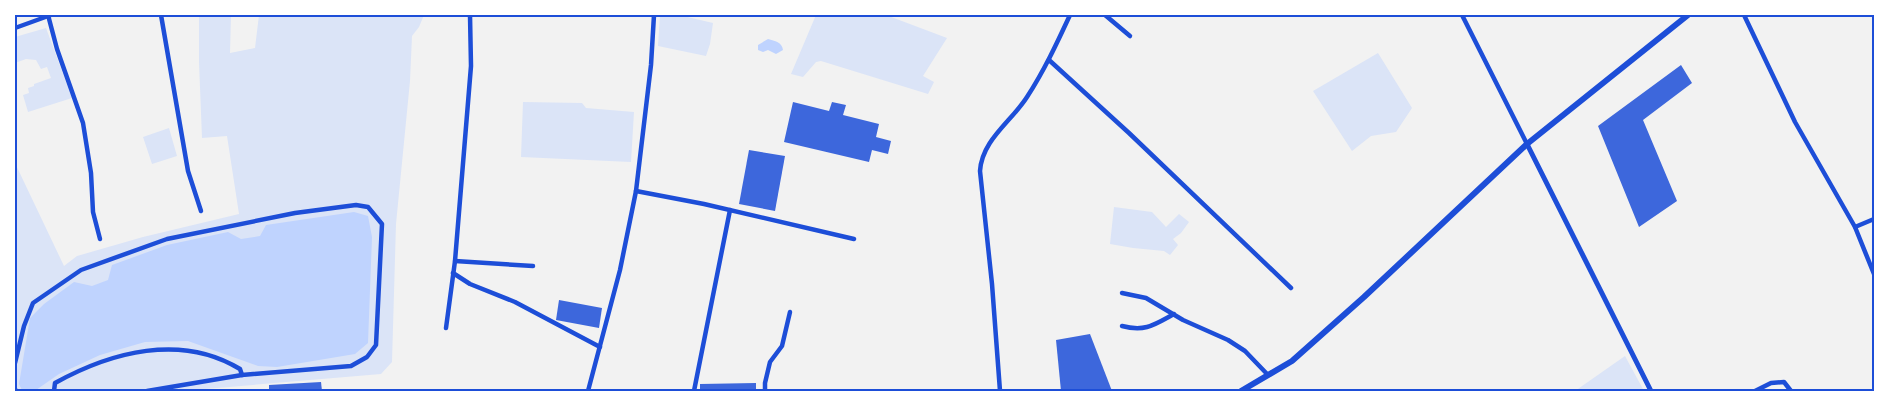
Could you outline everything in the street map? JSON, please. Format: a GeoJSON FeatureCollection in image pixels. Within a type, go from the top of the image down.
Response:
{"type":"FeatureCollection","features":[{"type":"Feature","properties":{"kind":"main road"},"geometry":{"type":"LineString","coordinates":[[1241,391],[1292,361],[1364,298],[1526,144],[1688,15]]}},
{"type":"Feature","properties":{"kind":"street"},"geometry":{"type":"LineString","coordinates":[[15,28],[49,15],[57,49],[83,123],[91,173],[92,206],[100,239]]}},
{"type":"Feature","properties":{"kind":"street"},"geometry":{"type":"LineString","coordinates":[[161,15],[188,171],[201,211]]}},
{"type":"Feature","properties":{"kind":"street"},"geometry":{"type":"LineString","coordinates":[[446,328],[455,261],[470,66],[470,15]]}},
{"type":"Feature","properties":{"kind":"street"},"geometry":{"type":"LineString","coordinates":[[588,391],[620,270],[636,191],[651,65],[654,15]]}},
{"type":"Feature","properties":{"kind":"street"},"geometry":{"type":"LineString","coordinates":[[1000,391],[980,162],[993,139],[1026,99],[1049,60],[1070,15]]}},
{"type":"Feature","properties":{"kind":"street"},"geometry":{"type":"LineString","coordinates":[[1105,15],[1130,36]]}},
{"type":"Feature","properties":{"kind":"street"},"geometry":{"type":"LineString","coordinates":[[1462,15],[1651,391]]}},
{"type":"Feature","properties":{"kind":"street"},"geometry":{"type":"LineString","coordinates":[[1744,15],[1795,122],[1855,227],[1874,274]]}},
{"type":"Feature","properties":{"kind":"street"},"geometry":{"type":"LineString","coordinates":[[1049,60],[1291,288]]}},
{"type":"Feature","properties":{"kind":"street"},"geometry":{"type":"LineString","coordinates":[[636,191],[854,238]]}},
{"type":"Feature","properties":{"kind":"street"},"geometry":{"type":"LineString","coordinates":[[15,363],[24,326],[33,303],[81,270],[168,239],[295,213],[356,205],[368,207],[382,224],[376,345],[367,357],[351,366],[242,375],[166,390],[147,391]]}},
{"type":"Feature","properties":{"kind":"street"},"geometry":{"type":"LineString","coordinates":[[694,391],[730,210]]}},
{"type":"Feature","properties":{"kind":"street"},"geometry":{"type":"LineString","coordinates":[[1855,227],[1874,218]]}},
{"type":"Feature","properties":{"kind":"street"},"geometry":{"type":"LineString","coordinates":[[455,261],[532,266]]}},
{"type":"Feature","properties":{"kind":"street"},"geometry":{"type":"LineString","coordinates":[[453,273],[470,284],[515,302],[600,347]]}},
{"type":"Feature","properties":{"kind":"street"},"geometry":{"type":"LineString","coordinates":[[1122,293],[1146,298],[1237,345],[1268,375]]}},
{"type":"Feature","properties":{"kind":"street"},"geometry":{"type":"LineString","coordinates":[[766,391],[765,383],[770,362],[782,346],[790,312]]}},
{"type":"Feature","properties":{"kind":"street"},"geometry":{"type":"LineString","coordinates":[[1122,326],[1144,329],[1174,314]]}},
{"type":"Feature","properties":{"kind":"street"},"geometry":{"type":"LineString","coordinates":[[54,391],[55,383],[67,376],[113,357],[138,351],[172,349],[200,353],[228,361],[240,369],[242,375]]}},
{"type":"Feature","properties":{"kind":"street"},"geometry":{"type":"LineString","coordinates":[[1755,391],[1771,383],[1784,382],[1792,391]]}},
{"type":"Feature","properties":{"kind":"shaded area"},"geometry":{"type":"Polygon","coordinates":[[[199,15],[231,15],[230,53],[255,48],[259,15],[424,15],[419,27],[412,36],[410,81],[396,224],[392,362],[381,374],[182,391],[15,391],[15,163],[64,266],[77,256],[143,237],[239,214],[227,136],[202,138],[199,15]]]}},
{"type":"Feature","properties":{"kind":"shaded area"},"geometry":{"type":"Polygon","coordinates":[[[660,15],[679,15],[713,23],[706,56],[658,46],[660,15]]]}},
{"type":"Feature","properties":{"kind":"shaded area"},"geometry":{"type":"Polygon","coordinates":[[[816,15],[886,15],[947,38],[923,76],[934,82],[928,94],[821,61],[816,62],[803,77],[791,74],[816,15]]]}},
{"type":"Feature","properties":{"kind":"shaded area"},"geometry":{"type":"Polygon","coordinates":[[[46,28],[72,98],[28,112],[23,95],[29,93],[28,88],[34,86],[34,84],[51,78],[47,67],[41,69],[36,60],[26,59],[15,63],[15,37],[46,28]]]}},
{"type":"Feature","properties":{"kind":"shaded area"},"geometry":{"type":"Polygon","coordinates":[[[1378,53],[1412,108],[1396,132],[1371,136],[1352,151],[1313,91],[1378,53]]]}},
{"type":"Feature","properties":{"kind":"shaded area"},"geometry":{"type":"Polygon","coordinates":[[[523,102],[582,103],[586,108],[634,112],[631,162],[521,157],[523,102]]]}},
{"type":"Feature","properties":{"kind":"shaded area"},"geometry":{"type":"Polygon","coordinates":[[[169,128],[177,156],[152,164],[143,137],[169,128]]]}},
{"type":"Feature","properties":{"kind":"shaded area"},"geometry":{"type":"Polygon","coordinates":[[[1114,207],[1152,212],[1166,227],[1179,214],[1189,222],[1181,233],[1173,239],[1178,245],[1170,255],[1164,251],[1110,244],[1114,207]]]}},
{"type":"Feature","properties":{"kind":"shaded area"},"geometry":{"type":"Polygon","coordinates":[[[1625,356],[1644,391],[1575,391],[1625,356]]]}},
{"type":"Feature","properties":{"kind":"water"},"geometry":{"type":"Polygon","coordinates":[[[768,39],[776,41],[783,50],[776,54],[768,50],[763,52],[758,50],[758,45],[768,39]]]}},
{"type":"Feature","properties":{"kind":"water"},"geometry":{"type":"Polygon","coordinates":[[[354,212],[368,216],[372,237],[368,343],[355,354],[277,367],[258,366],[188,341],[145,342],[100,355],[59,374],[36,390],[22,390],[19,384],[30,318],[44,304],[74,282],[92,286],[108,280],[112,265],[167,245],[228,232],[241,239],[260,236],[266,225],[354,212]]]}},
{"type":"Feature","properties":{"kind":"building"},"geometry":{"type":"Polygon","coordinates":[[[1681,65],[1692,83],[1643,120],[1677,201],[1639,227],[1598,126],[1681,65]]]}},
{"type":"Feature","properties":{"kind":"building"},"geometry":{"type":"Polygon","coordinates":[[[793,102],[829,111],[832,102],[846,105],[843,115],[879,124],[876,137],[891,141],[888,154],[872,150],[869,162],[784,142],[793,102]]]}},
{"type":"Feature","properties":{"kind":"building"},"geometry":{"type":"Polygon","coordinates":[[[749,150],[785,156],[775,211],[739,204],[749,150]]]}},
{"type":"Feature","properties":{"kind":"building"},"geometry":{"type":"Polygon","coordinates":[[[559,300],[602,308],[599,328],[556,320],[559,300]]]}},
{"type":"Feature","properties":{"kind":"building"},"geometry":{"type":"Polygon","coordinates":[[[1090,334],[1112,391],[1061,391],[1056,340],[1090,334]]]}},
{"type":"Feature","properties":{"kind":"building"},"geometry":{"type":"Polygon","coordinates":[[[321,382],[322,391],[269,391],[269,385],[321,382]]]}},
{"type":"Feature","properties":{"kind":"building"},"geometry":{"type":"Polygon","coordinates":[[[756,383],[756,391],[700,391],[700,384],[756,383]]]}}]}
